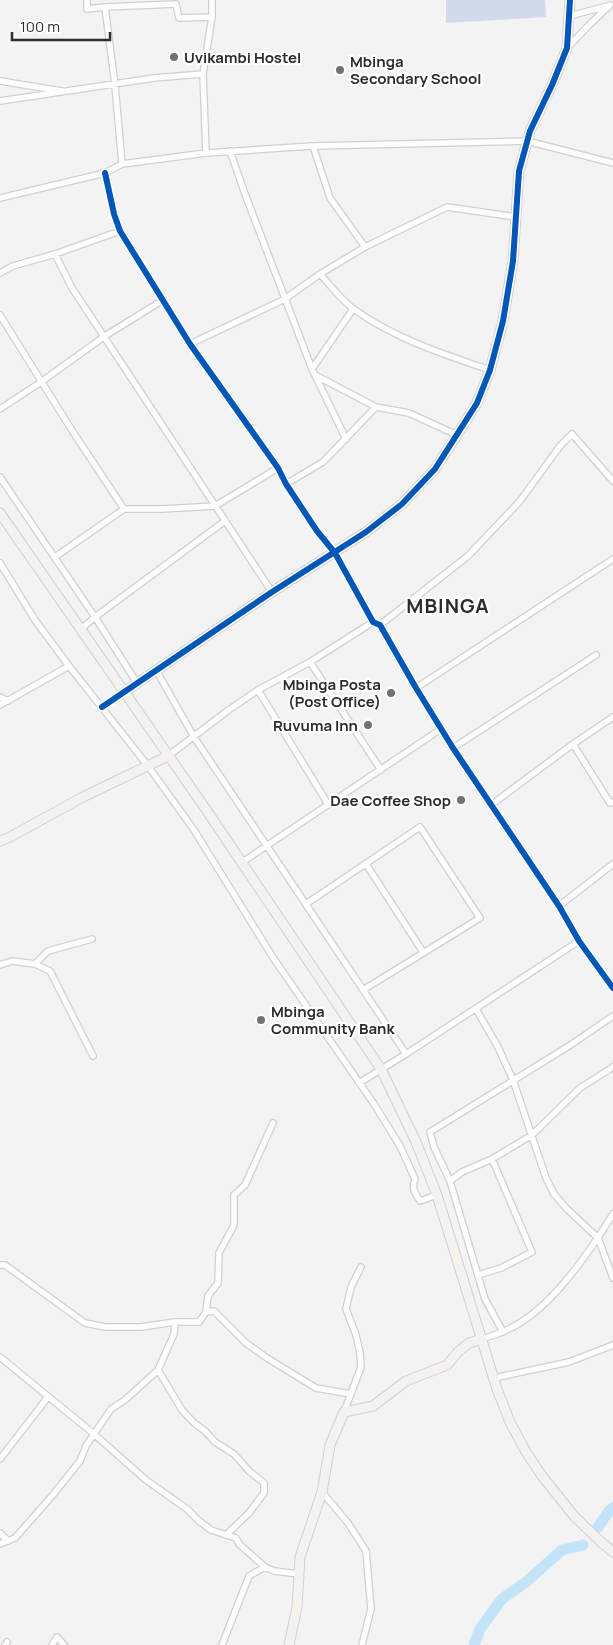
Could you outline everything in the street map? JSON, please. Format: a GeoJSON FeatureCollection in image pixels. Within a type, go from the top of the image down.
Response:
{"type":"FeatureCollection","features":[{"type":"Feature","properties":{"kind":"street"},"geometry":{"type":"LineString","coordinates":[[87,0],[87,8],[176,4],[179,18],[212,17]]}},
{"type":"Feature","properties":{"kind":"street"},"geometry":{"type":"LineString","coordinates":[[206,153],[203,74],[212,17],[212,0]]}},
{"type":"Feature","properties":{"kind":"street"},"geometry":{"type":"LineString","coordinates":[[102,707],[272,592],[366,532],[402,504],[435,470],[477,403],[490,370],[503,320],[510,278],[519,171],[527,141],[567,48],[570,0]]}},
{"type":"Feature","properties":{"kind":"street"},"geometry":{"type":"LineString","coordinates":[[569,16],[611,5]]}},
{"type":"Feature","properties":{"kind":"street"},"geometry":{"type":"LineString","coordinates":[[567,48],[611,5]]}},
{"type":"Feature","properties":{"kind":"street"},"geometry":{"type":"LineString","coordinates":[[105,7],[115,85],[122,164]]}},
{"type":"Feature","properties":{"kind":"street"},"geometry":{"type":"LineString","coordinates":[[0,101],[154,78],[203,74]]}},
{"type":"Feature","properties":{"kind":"street"},"geometry":{"type":"LineString","coordinates":[[0,81],[69,92]]}},
{"type":"Feature","properties":{"kind":"street"},"geometry":{"type":"LineString","coordinates":[[0,198],[105,173],[122,164],[206,153],[313,146],[527,141],[613,163]]}},
{"type":"Feature","properties":{"kind":"street"},"geometry":{"type":"LineString","coordinates":[[313,146],[330,198],[365,247]]}},
{"type":"Feature","properties":{"kind":"street"},"geometry":{"type":"LineString","coordinates":[[230,151],[314,372],[346,439]]}},
{"type":"Feature","properties":{"kind":"street"},"geometry":{"type":"LineString","coordinates":[[105,173],[114,214],[120,231],[190,344],[278,468],[286,484],[334,553],[373,622],[380,625],[453,748],[559,906],[579,942],[613,988]]}},
{"type":"Feature","properties":{"kind":"street"},"geometry":{"type":"LineString","coordinates":[[190,344],[285,299],[320,274],[365,247],[447,208],[516,217]]}},
{"type":"Feature","properties":{"kind":"street"},"geometry":{"type":"LineString","coordinates":[[0,273],[13,266],[56,254],[120,231]]}},
{"type":"Feature","properties":{"kind":"street"},"geometry":{"type":"LineString","coordinates":[[56,254],[72,288],[272,592]]}},
{"type":"Feature","properties":{"kind":"street"},"geometry":{"type":"LineString","coordinates":[[320,274],[353,309],[392,333],[434,351],[490,370]]}},
{"type":"Feature","properties":{"kind":"street"},"geometry":{"type":"LineString","coordinates":[[0,409],[42,382],[105,336],[163,300]]}},
{"type":"Feature","properties":{"kind":"street"},"geometry":{"type":"LineString","coordinates":[[314,372],[353,309]]}},
{"type":"Feature","properties":{"kind":"street"},"geometry":{"type":"LineString","coordinates":[[0,315],[124,508]]}},
{"type":"Feature","properties":{"kind":"street"},"geometry":{"type":"LineString","coordinates":[[314,372],[376,407],[409,413],[457,435]]}},
{"type":"Feature","properties":{"kind":"street"},"geometry":{"type":"LineString","coordinates":[[286,484],[323,462],[376,407]]}},
{"type":"Feature","properties":{"kind":"street"},"geometry":{"type":"LineString","coordinates":[[380,625],[468,556],[520,501],[560,446],[572,434],[613,481]]}},
{"type":"Feature","properties":{"kind":"street"},"geometry":{"type":"LineString","coordinates":[[55,558],[124,508],[162,510],[215,506],[278,468]]}},
{"type":"Feature","properties":{"kind":"street"},"geometry":{"type":"LineString","coordinates":[[0,477],[95,617],[137,683]]}},
{"type":"Feature","properties":{"kind":"street"},"geometry":{"type":"LineString","coordinates":[[0,513],[381,1069],[416,1142],[437,1195],[494,1378],[510,1422],[526,1452],[542,1476],[574,1516],[613,1552]]}},
{"type":"Feature","properties":{"kind":"street"},"geometry":{"type":"LineString","coordinates":[[81,630],[95,617],[225,521]]}},
{"type":"Feature","properties":{"kind":"street"},"geometry":{"type":"LineString","coordinates":[[416,688],[613,559]]}},
{"type":"Feature","properties":{"kind":"street"},"geometry":{"type":"LineString","coordinates":[[0,563],[34,620],[148,766],[194,830],[274,959],[374,1104],[400,1146],[413,1171],[415,1179],[412,1184],[413,1190],[420,1201],[437,1195]]}},
{"type":"Feature","properties":{"kind":"street"},"geometry":{"type":"LineString","coordinates":[[0,841],[168,756],[258,690],[310,662],[373,622]]}},
{"type":"Feature","properties":{"kind":"street"},"geometry":{"type":"LineString","coordinates":[[453,748],[596,655]]}},
{"type":"Feature","properties":{"kind":"street"},"geometry":{"type":"LineString","coordinates":[[310,662],[381,770]]}},
{"type":"Feature","properties":{"kind":"street"},"geometry":{"type":"LineString","coordinates":[[0,705],[69,666]]}},
{"type":"Feature","properties":{"kind":"street"},"geometry":{"type":"LineString","coordinates":[[156,670],[194,736],[406,1054]]}},
{"type":"Feature","properties":{"kind":"street"},"geometry":{"type":"LineString","coordinates":[[258,690],[328,804]]}},
{"type":"Feature","properties":{"kind":"street"},"geometry":{"type":"LineString","coordinates":[[0,696],[8,701]]}},
{"type":"Feature","properties":{"kind":"street"},"geometry":{"type":"LineString","coordinates":[[491,805],[573,744],[613,717]]}},
{"type":"Feature","properties":{"kind":"street"},"geometry":{"type":"LineString","coordinates":[[241,863],[441,729]]}},
{"type":"Feature","properties":{"kind":"street"},"geometry":{"type":"LineString","coordinates":[[573,744],[610,803],[613,802]]}},
{"type":"Feature","properties":{"kind":"street"},"geometry":{"type":"LineString","coordinates":[[306,904],[420,827],[480,918],[363,990]]}},
{"type":"Feature","properties":{"kind":"street"},"geometry":{"type":"LineString","coordinates":[[366,864],[423,952]]}},
{"type":"Feature","properties":{"kind":"street"},"geometry":{"type":"LineString","coordinates":[[559,906],[613,864]]}},
{"type":"Feature","properties":{"kind":"street"},"geometry":{"type":"LineString","coordinates":[[35,964],[48,951],[92,939]]}},
{"type":"Feature","properties":{"kind":"street"},"geometry":{"type":"LineString","coordinates":[[359,1082],[406,1054],[579,942]]}},
{"type":"Feature","properties":{"kind":"street"},"geometry":{"type":"LineString","coordinates":[[0,964],[12,961],[35,964],[50,971],[94,1056]]}},
{"type":"Feature","properties":{"kind":"street"},"geometry":{"type":"LineString","coordinates":[[606,979],[613,974]]}},
{"type":"Feature","properties":{"kind":"street"},"geometry":{"type":"LineString","coordinates":[[476,1009],[498,1047],[513,1080],[546,1178],[554,1194],[598,1238],[613,1278]]}},
{"type":"Feature","properties":{"kind":"street"},"geometry":{"type":"LineString","coordinates":[[504,1332],[485,1299],[450,1181],[434,1146],[430,1132],[572,1044],[613,1016]]}},
{"type":"Feature","properties":{"kind":"street"},"geometry":{"type":"LineString","coordinates":[[450,1181],[462,1172],[492,1159],[532,1135],[580,1088],[613,1067]]}},
{"type":"Feature","properties":{"kind":"street"},"geometry":{"type":"LineString","coordinates":[[0,1265],[5,1265],[85,1323],[105,1327],[141,1327],[175,1322],[199,1322],[206,1312],[208,1296],[218,1283],[219,1253],[234,1225],[234,1195],[245,1185],[273,1123]]}},
{"type":"Feature","properties":{"kind":"street"},"geometry":{"type":"LineString","coordinates":[[478,1276],[501,1268],[532,1252],[492,1159]]}},
{"type":"Feature","properties":{"kind":"street"},"geometry":{"type":"LineString","coordinates":[[344,1412],[373,1406],[406,1381],[447,1365],[469,1343],[504,1332],[530,1317],[549,1300],[598,1238],[613,1214]]}},
{"type":"Feature","properties":{"kind":"street"},"geometry":{"type":"LineString","coordinates":[[289,1645],[296,1607],[300,1557],[322,1492],[330,1445],[361,1367],[356,1335],[346,1309],[351,1287],[361,1267]]}},
{"type":"Feature","properties":{"kind":"street"},"geometry":{"type":"LineString","coordinates":[[206,1312],[214,1311],[246,1343],[316,1388],[350,1394]]}},
{"type":"Feature","properties":{"kind":"street"},"geometry":{"type":"LineString","coordinates":[[0,1544],[16,1538],[69,1475],[80,1461],[86,1446],[111,1409],[125,1400],[158,1370],[174,1334],[175,1322]]}},
{"type":"Feature","properties":{"kind":"street"},"geometry":{"type":"LineString","coordinates":[[494,1378],[569,1362],[613,1345]]}},
{"type":"Feature","properties":{"kind":"street"},"geometry":{"type":"LineString","coordinates":[[0,1357],[94,1434],[146,1480],[187,1509],[199,1522],[211,1530],[236,1538],[239,1544],[265,1567],[299,1574]]}},
{"type":"Feature","properties":{"kind":"street"},"geometry":{"type":"LineString","coordinates":[[158,1370],[188,1417],[206,1431],[215,1442],[234,1454],[248,1471],[264,1484],[264,1493],[249,1513],[226,1535]]}},
{"type":"Feature","properties":{"kind":"street"},"geometry":{"type":"LineString","coordinates":[[0,1459],[48,1397]]}},
{"type":"Feature","properties":{"kind":"street"},"geometry":{"type":"LineString","coordinates":[[322,1492],[348,1524],[366,1551],[371,1609],[362,1645]]}},
{"type":"Feature","properties":{"kind":"street"},"geometry":{"type":"LineString","coordinates":[[0,1533],[8,1541]]}},
{"type":"Feature","properties":{"kind":"street"},"geometry":{"type":"LineString","coordinates":[[222,1645],[249,1576],[265,1567]]}},
{"type":"Feature","properties":{"kind":"street"},"geometry":{"type":"LineString","coordinates":[[52,1645],[57,1638],[64,1645]]}},
{"type":"Feature","properties":{"kind":"shaded area"},"geometry":{"type":"Polygon","coordinates":[[[446,0],[545,0],[546,17],[446,23],[446,0]]]}},
{"type":"Feature","properties":{"kind":"waterway"},"geometry":{"type":"LineString","coordinates":[[598,1527],[613,1508]]}},
{"type":"Feature","properties":{"kind":"waterway"},"geometry":{"type":"LineString","coordinates":[[474,1645],[480,1629],[502,1599],[526,1582],[562,1550],[583,1545]]}},
{"type":"Feature","properties":{"kind":"cycle path"},"geometry":{"type":"LineString","coordinates":[[102,707],[272,592],[366,532],[402,504],[435,469],[477,403],[490,370],[503,321],[513,261],[519,171],[530,131],[567,48],[570,0]]}},
{"type":"Feature","properties":{"kind":"cycle path"},"geometry":{"type":"LineString","coordinates":[[105,173],[114,214],[120,231],[190,344],[278,468],[286,484],[317,531],[335,553],[373,622],[380,625],[453,748],[559,906],[579,941],[613,988]]}},
{"type":"Feature","properties":{"kind":"place","name":"Uvikambi Hostel"},"geometry":{"type":"Point","coordinates":[174,57]}},
{"type":"Feature","properties":{"kind":"place","name":"Mbinga Secondary School"},"geometry":{"type":"Point","coordinates":[340,70]}},
{"type":"Feature","properties":{"kind":"place","name":"Mbinga Posta (Post Office)"},"geometry":{"type":"Point","coordinates":[391,693]}},
{"type":"Feature","properties":{"kind":"place","name":"Ruvuma Inn"},"geometry":{"type":"Point","coordinates":[368,725]}},
{"type":"Feature","properties":{"kind":"place","name":"Dae Coffee Shop"},"geometry":{"type":"Point","coordinates":[461,800]}},
{"type":"Feature","properties":{"kind":"place","name":"Mbinga Community Bank"},"geometry":{"type":"Point","coordinates":[261,1020]}},
{"type":"Feature","properties":{"kind":"district","name":"MBINGA"},"geometry":{"type":"Point","coordinates":[448,605]}}]}
